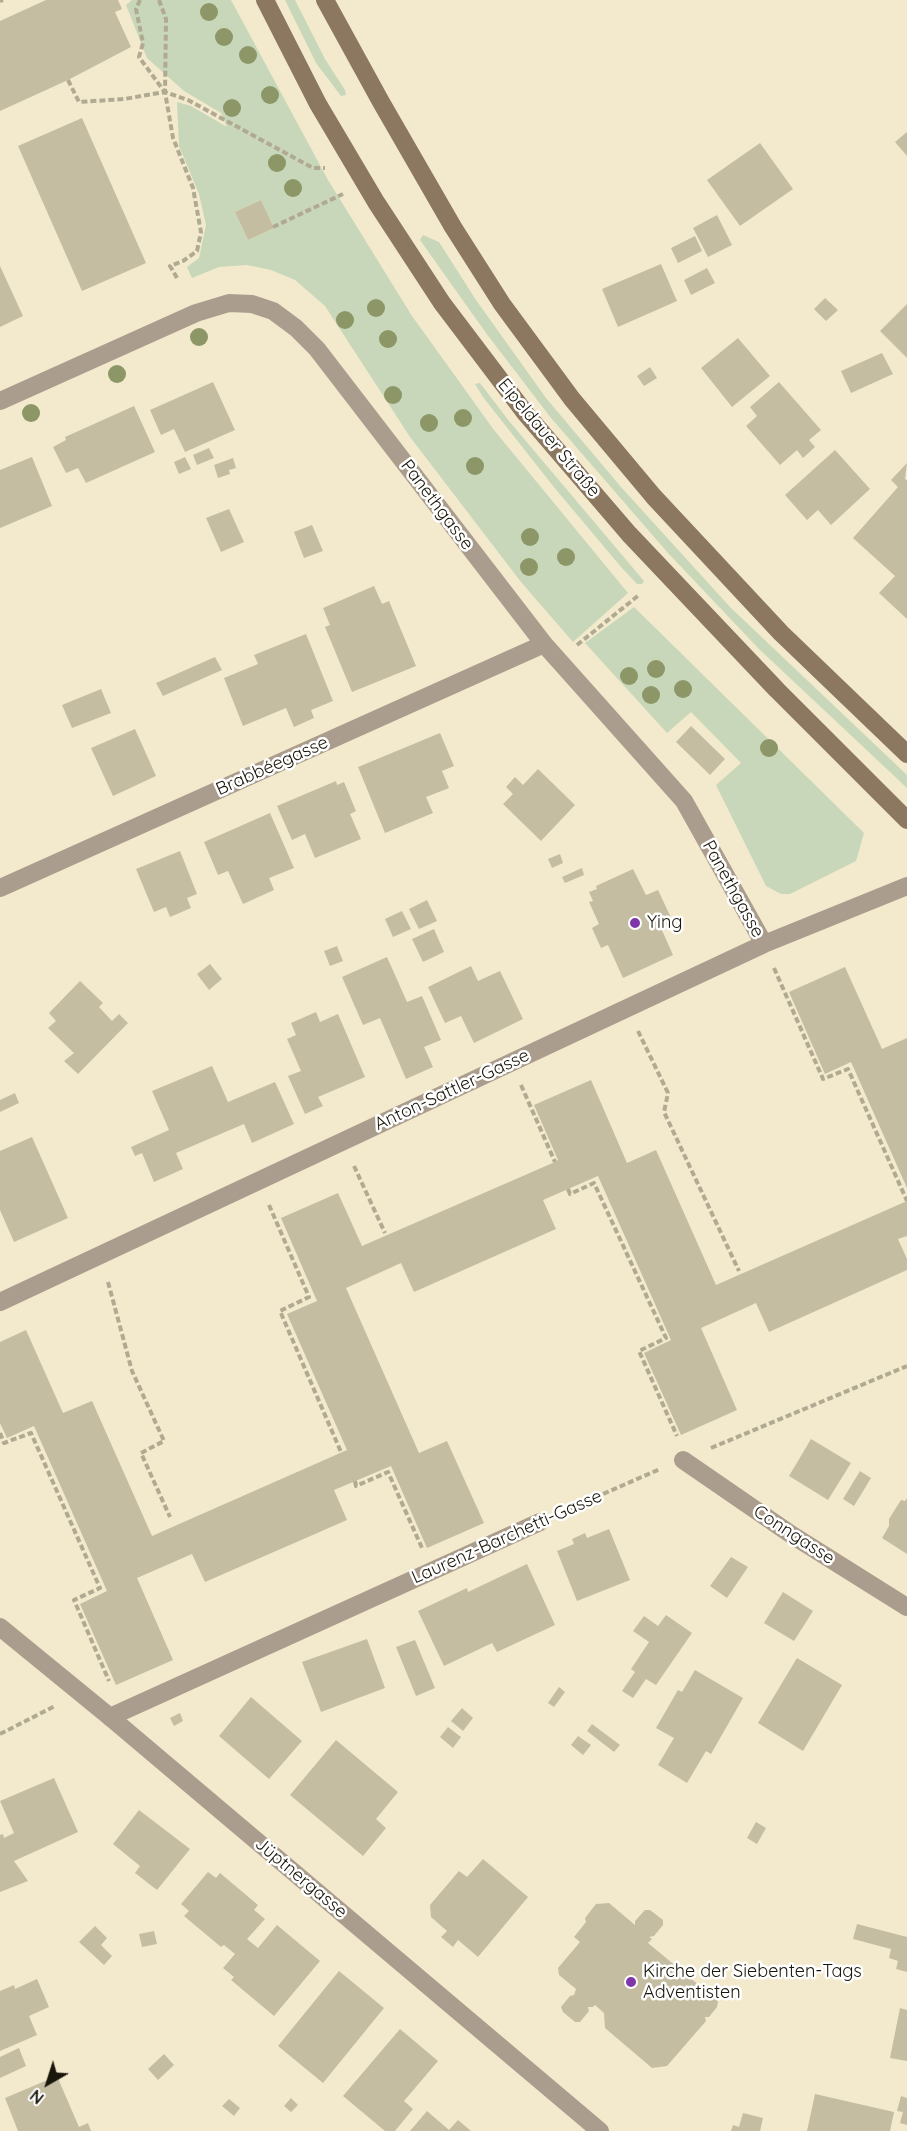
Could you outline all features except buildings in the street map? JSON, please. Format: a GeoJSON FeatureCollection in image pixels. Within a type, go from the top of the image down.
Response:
{"type":"FeatureCollection","features":[{"type":"Feature","properties":{"kind":"main road","name":"Eipeldauer Straße"},"geometry":{"type":"LineString","coordinates":[[265,0],[318,104],[376,202],[442,303],[526,414],[629,534],[777,690],[907,820]]}},
{"type":"Feature","properties":{"kind":"main road"},"geometry":{"type":"LineString","coordinates":[[325,0],[453,227],[502,304],[572,399],[654,497],[781,633],[907,754]]}},
{"type":"Feature","properties":{"kind":"street","name":"Panethgasse"},"geometry":{"type":"LineString","coordinates":[[0,401],[196,313],[228,303],[252,304],[273,311],[296,328],[317,349],[544,644],[684,801],[764,944]]}},
{"type":"Feature","properties":{"kind":"street","name":"Brabbéegasse"},"geometry":{"type":"LineString","coordinates":[[0,888],[544,644]]}},
{"type":"Feature","properties":{"kind":"street","name":"Anton-Sattler-Gasse"},"geometry":{"type":"LineString","coordinates":[[0,1302],[764,944],[907,886]]}},
{"type":"Feature","properties":{"kind":"street","name":"Conngasse"},"geometry":{"type":"LineString","coordinates":[[685,1459],[792,1535],[907,1607]]}},
{"type":"Feature","properties":{"kind":"street","name":"Laurenz-Barchetti-Gasse"},"geometry":{"type":"LineString","coordinates":[[110,1717],[540,1521]]}},
{"type":"Feature","properties":{"kind":"street","name":"Jüptnergasse"},"geometry":{"type":"LineString","coordinates":[[0,1627],[110,1717],[600,2131]]}},
{"type":"Feature","properties":{"kind":"path"},"geometry":{"type":"LineString","coordinates":[[140,0],[136,9],[143,43],[139,57],[165,92]]}},
{"type":"Feature","properties":{"kind":"path"},"geometry":{"type":"LineString","coordinates":[[159,0],[166,19],[165,92],[172,138],[193,188],[201,232],[197,251],[183,261],[170,266],[177,278]]}},
{"type":"Feature","properties":{"kind":"path"},"geometry":{"type":"LineString","coordinates":[[68,80],[79,102],[124,99],[165,92],[188,100],[313,168],[329,168]]}},
{"type":"Feature","properties":{"kind":"path"},"geometry":{"type":"LineString","coordinates":[[273,227],[345,194]]}},
{"type":"Feature","properties":{"kind":"path"},"geometry":{"type":"LineString","coordinates":[[558,660],[639,595]]}},
{"type":"Feature","properties":{"kind":"path"},"geometry":{"type":"LineString","coordinates":[[764,944],[823,1079],[848,1069],[906,1201]]}},
{"type":"Feature","properties":{"kind":"path"},"geometry":{"type":"LineString","coordinates":[[628,1008],[668,1093],[664,1112],[739,1271]]}},
{"type":"Feature","properties":{"kind":"path"},"geometry":{"type":"LineString","coordinates":[[512,1062],[555,1162]]}},
{"type":"Feature","properties":{"kind":"path"},"geometry":{"type":"LineString","coordinates":[[343,1142],[385,1233]]}},
{"type":"Feature","properties":{"kind":"path"},"geometry":{"type":"LineString","coordinates":[[258,1181],[309,1297],[280,1311],[341,1452]]}},
{"type":"Feature","properties":{"kind":"path"},"geometry":{"type":"LineString","coordinates":[[568,1189],[570,1194],[594,1183],[666,1338],[639,1352],[685,1459]]}},
{"type":"Feature","properties":{"kind":"path"},"geometry":{"type":"LineString","coordinates":[[100,1255],[132,1371],[164,1441],[141,1453],[170,1517]]}},
{"type":"Feature","properties":{"kind":"path","name":"Laurenz-Barchetti-Gasse"},"geometry":{"type":"LineString","coordinates":[[540,1521],[907,1366]]}},
{"type":"Feature","properties":{"kind":"path"},"geometry":{"type":"LineString","coordinates":[[0,1433],[4,1443],[31,1433],[100,1588],[74,1600],[109,1681],[91,1702]]}},
{"type":"Feature","properties":{"kind":"path"},"geometry":{"type":"LineString","coordinates":[[355,1481],[356,1486],[388,1472],[431,1571]]}},
{"type":"Feature","properties":{"kind":"path"},"geometry":{"type":"LineString","coordinates":[[0,1734],[64,1701]]}},
{"type":"Feature","properties":{"kind":"green space"},"geometry":{"type":"Polygon","coordinates":[[[132,0],[231,0],[328,180],[412,316],[494,430],[628,593],[573,642],[521,582],[410,437],[325,306],[295,280],[271,270],[247,265],[219,267],[192,278],[187,267],[199,258],[206,225],[199,194],[179,146],[177,102],[191,106],[227,127],[221,113],[184,91],[147,58],[126,5],[132,0]],[[261,200],[235,212],[248,240],[274,228],[261,200]]]}},
{"type":"Feature","properties":{"kind":"green space"},"geometry":{"type":"Polygon","coordinates":[[[285,0],[295,0],[346,95],[341,96],[316,63],[285,0]]]}},
{"type":"Feature","properties":{"kind":"green space"},"geometry":{"type":"Polygon","coordinates":[[[423,235],[439,242],[476,300],[546,398],[621,487],[730,607],[907,775],[907,788],[759,649],[668,553],[551,418],[486,333],[420,240],[423,235]]]}},
{"type":"Feature","properties":{"kind":"green space"},"geometry":{"type":"Polygon","coordinates":[[[480,383],[509,421],[644,581],[642,584],[637,584],[621,567],[553,486],[483,397],[475,384],[480,383]]]}},
{"type":"Feature","properties":{"kind":"green space"},"geometry":{"type":"Polygon","coordinates":[[[634,607],[864,833],[856,861],[790,894],[781,894],[766,886],[716,785],[741,763],[691,712],[667,733],[585,643],[634,607]]]}},
{"type":"Feature","properties":{"kind":"place","name":"Ying"},"geometry":{"type":"Point","coordinates":[635,923]}},
{"type":"Feature","properties":{"kind":"place","name":"Kirche der Siebenten-Tags Adventisten"},"geometry":{"type":"Point","coordinates":[631,1982]}}]}
